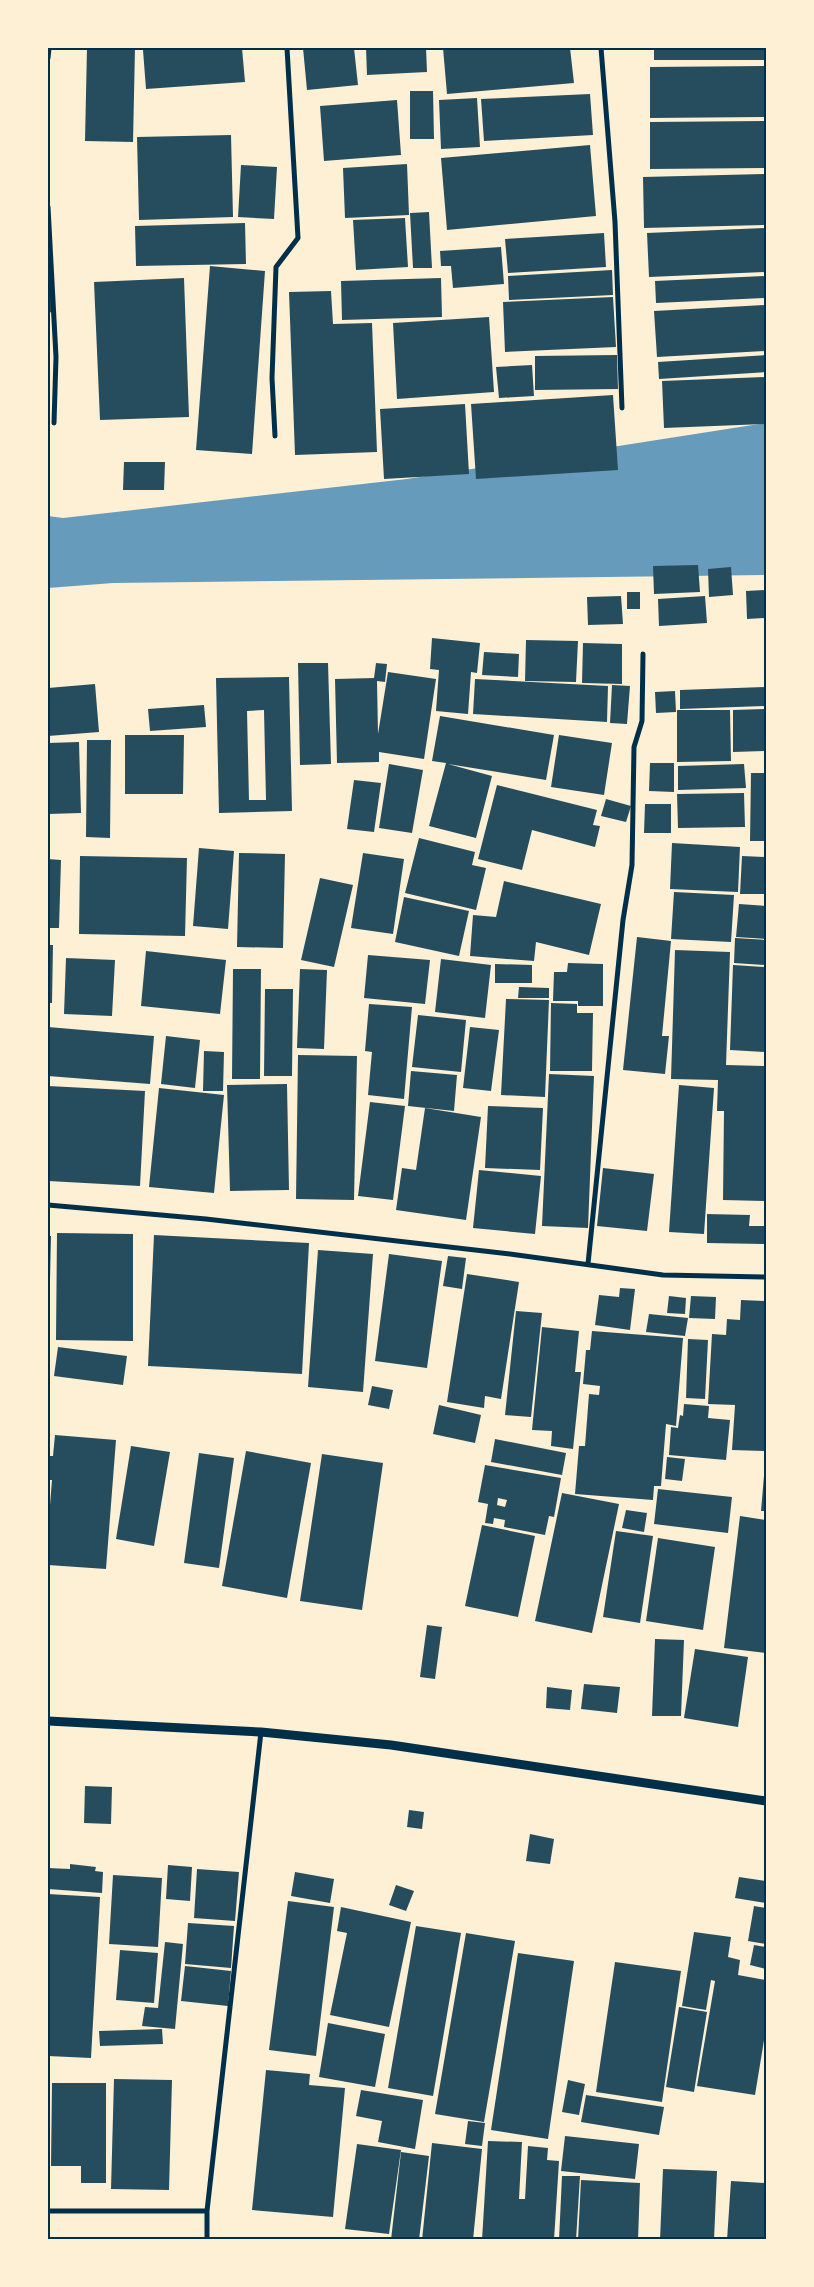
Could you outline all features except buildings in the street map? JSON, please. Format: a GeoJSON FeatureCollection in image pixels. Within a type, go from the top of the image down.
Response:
{"type":"FeatureCollection","features":[{"type":"Feature","properties":{"kind":"street"},"geometry":{"type":"LineString","coordinates":[[48,58],[49,48]]}},
{"type":"Feature","properties":{"kind":"street"},"geometry":{"type":"LineString","coordinates":[[275,436],[272,378],[276,267],[298,238],[287,48]]}},
{"type":"Feature","properties":{"kind":"street"},"geometry":{"type":"LineString","coordinates":[[600,48],[615,222],[622,408]]}},
{"type":"Feature","properties":{"kind":"street"},"geometry":{"type":"LineString","coordinates":[[48,207],[56,357],[54,423]]}},
{"type":"Feature","properties":{"kind":"street"},"geometry":{"type":"LineString","coordinates":[[588,1264],[615,1014],[623,920],[631,880],[634,747],[642,721],[643,654]]}},
{"type":"Feature","properties":{"kind":"street"},"geometry":{"type":"LineString","coordinates":[[48,1205],[216,1220],[588,1264],[663,1275],[766,1276]]}},
{"type":"Feature","properties":{"kind":"street"},"geometry":{"type":"LineString","coordinates":[[48,1721],[261,1732],[391,1745],[766,1801]]}},
{"type":"Feature","properties":{"kind":"street"},"geometry":{"type":"LineString","coordinates":[[207,2240],[207,2211],[261,1732]]}},
{"type":"Feature","properties":{"kind":"street"},"geometry":{"type":"LineString","coordinates":[[48,2211],[207,2211]]}},
{"type":"Feature","properties":{"kind":"water"},"geometry":{"type":"Polygon","coordinates":[[[766,423],[766,575],[113,583],[48,588],[48,516],[63,518],[407,479],[766,423]]]}}]}
